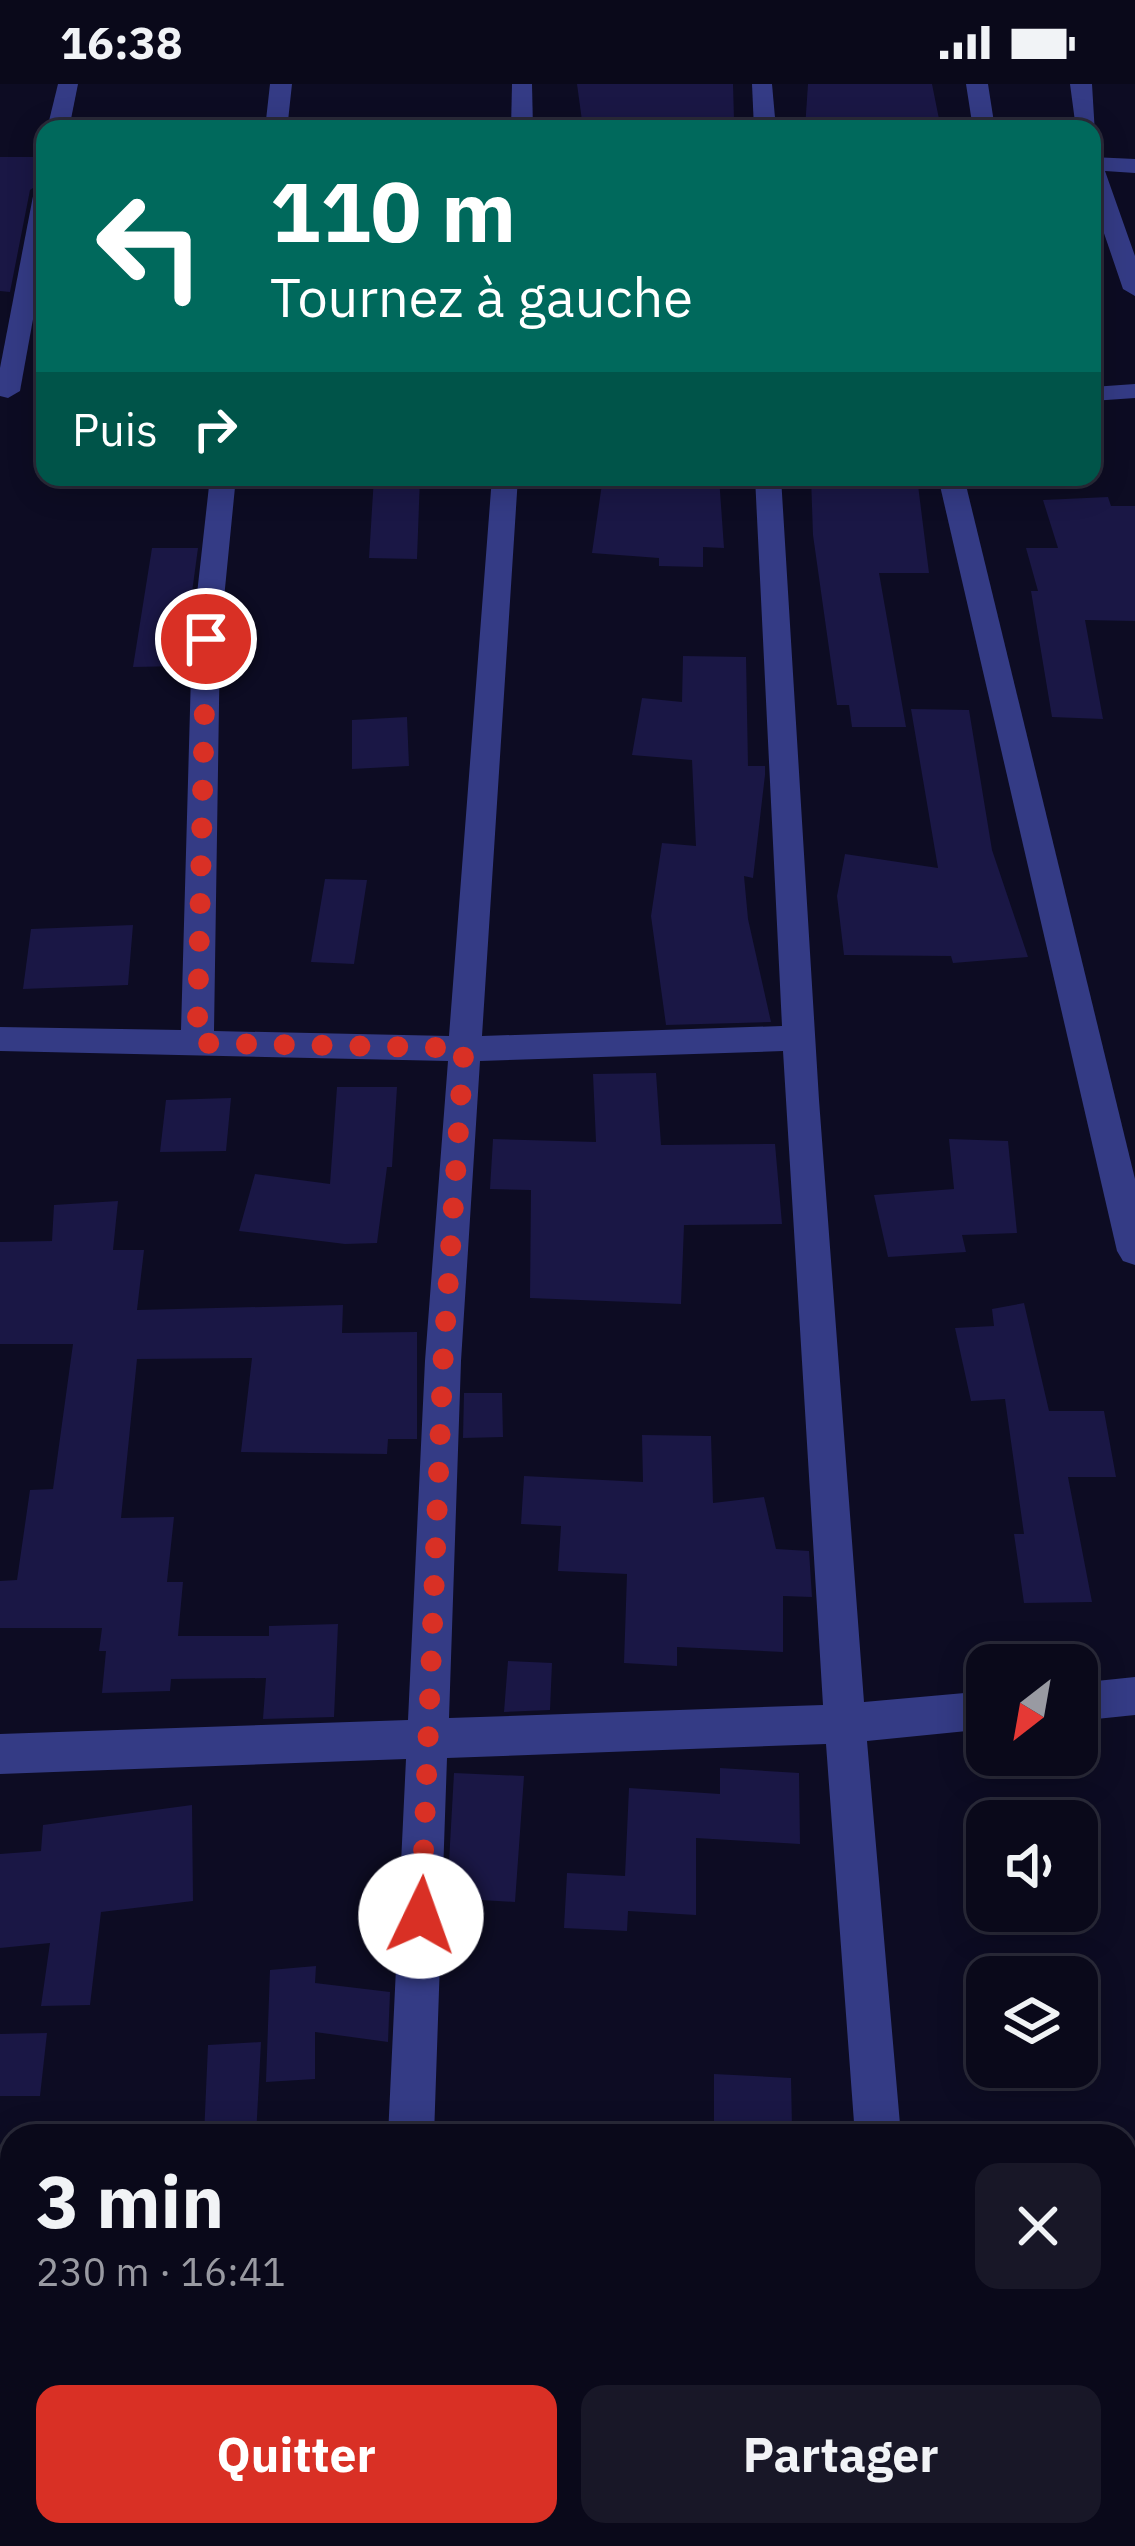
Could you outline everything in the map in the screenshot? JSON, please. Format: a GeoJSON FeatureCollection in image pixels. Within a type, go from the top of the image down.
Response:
{"type":"FeatureCollection","features":[{"type":"Feature","properties":{"kind":"street"},"geometry":{"type":"LineString","coordinates":[[60,120],[68,84]]}},
{"type":"Feature","properties":{"kind":"street"},"geometry":{"type":"LineString","coordinates":[[277,120],[281,84]]}},
{"type":"Feature","properties":{"kind":"street"},"geometry":{"type":"LineString","coordinates":[[522,84],[522,120]]}},
{"type":"Feature","properties":{"kind":"street"},"geometry":{"type":"LineString","coordinates":[[762,84],[764,120]]}},
{"type":"Feature","properties":{"kind":"street"},"geometry":{"type":"LineString","coordinates":[[977,84],[983,120]]}},
{"type":"Feature","properties":{"kind":"street"},"geometry":{"type":"LineString","coordinates":[[1081,84],[1086,120]]}},
{"type":"Feature","properties":{"kind":"street"},"geometry":{"type":"LineString","coordinates":[[1101,165],[1135,166]]}},
{"type":"Feature","properties":{"kind":"street"},"geometry":{"type":"LineString","coordinates":[[1101,191],[1135,290]]}},
{"type":"Feature","properties":{"kind":"street"},"geometry":{"type":"LineString","coordinates":[[8,392],[9,321],[36,224]]}},
{"type":"Feature","properties":{"kind":"street"},"geometry":{"type":"LineString","coordinates":[[1101,393],[1135,391]]}},
{"type":"Feature","properties":{"kind":"street"},"geometry":{"type":"LineString","coordinates":[[197,1043],[206,639],[222,486]]}},
{"type":"Feature","properties":{"kind":"street"},"geometry":{"type":"LineString","coordinates":[[412,2124],[443,1361],[504,486]]}},
{"type":"Feature","properties":{"kind":"street"},"geometry":{"type":"LineString","coordinates":[[768,486],[796,1038],[843,1724],[877,2124]]}},
{"type":"Feature","properties":{"kind":"street"},"geometry":{"type":"LineString","coordinates":[[954,486],[1135,1251]]}},
{"type":"Feature","properties":{"kind":"street"},"geometry":{"type":"LineString","coordinates":[[0,1040],[464,1048],[796,1038]]}},
{"type":"Feature","properties":{"kind":"street"},"geometry":{"type":"LineString","coordinates":[[1098,1700],[1135,1696]]}},
{"type":"Feature","properties":{"kind":"street"},"geometry":{"type":"LineString","coordinates":[[0,1754],[843,1724],[966,1712]]}},
{"type":"Feature","properties":{"kind":"building"},"geometry":{"type":"Polygon","coordinates":[[[577,84],[733,84],[734,120],[582,120],[577,84]]]}},
{"type":"Feature","properties":{"kind":"building"},"geometry":{"type":"Polygon","coordinates":[[[808,84],[932,84],[939,120],[806,120],[808,84]]]}},
{"type":"Feature","properties":{"kind":"building"},"geometry":{"type":"Polygon","coordinates":[[[0,157],[36,157],[36,186],[30,190],[10,292],[0,291],[0,157]]]}},
{"type":"Feature","properties":{"kind":"building"},"geometry":{"type":"Polygon","coordinates":[[[373,486],[420,486],[417,559],[369,558],[373,486]]]}},
{"type":"Feature","properties":{"kind":"building"},"geometry":{"type":"Polygon","coordinates":[[[602,486],[720,486],[724,548],[703,547],[703,567],[659,566],[659,558],[592,553],[602,486]]]}},
{"type":"Feature","properties":{"kind":"building"},"geometry":{"type":"Polygon","coordinates":[[[811,486],[918,486],[929,573],[879,573],[906,727],[852,727],[849,705],[837,705],[813,535],[811,486]]]}},
{"type":"Feature","properties":{"kind":"building"},"geometry":{"type":"Polygon","coordinates":[[[1108,497],[1111,506],[1135,506],[1135,621],[1085,620],[1103,719],[1052,717],[1031,591],[1038,591],[1026,548],[1058,548],[1043,500],[1108,497]]]}},
{"type":"Feature","properties":{"kind":"building"},"geometry":{"type":"Polygon","coordinates":[[[152,548],[198,548],[182,666],[133,667],[152,548]]]}},
{"type":"Feature","properties":{"kind":"building"},"geometry":{"type":"Polygon","coordinates":[[[683,656],[746,657],[748,766],[765,766],[765,775],[753,878],[744,876],[748,919],[771,1022],[666,1025],[651,916],[662,843],[696,846],[692,760],[632,755],[642,698],[682,702],[683,656]]]}},
{"type":"Feature","properties":{"kind":"building"},"geometry":{"type":"Polygon","coordinates":[[[911,709],[969,710],[992,850],[1028,957],[953,963],[951,956],[844,955],[837,896],[845,854],[938,868],[911,709]]]}},
{"type":"Feature","properties":{"kind":"building"},"geometry":{"type":"Polygon","coordinates":[[[407,717],[409,766],[352,769],[352,720],[407,717]]]}},
{"type":"Feature","properties":{"kind":"building"},"geometry":{"type":"Polygon","coordinates":[[[325,879],[367,880],[354,964],[311,962],[325,879]]]}},
{"type":"Feature","properties":{"kind":"building"},"geometry":{"type":"Polygon","coordinates":[[[133,925],[128,985],[23,989],[31,929],[133,925]]]}},
{"type":"Feature","properties":{"kind":"building"},"geometry":{"type":"Polygon","coordinates":[[[656,1073],[661,1145],[775,1144],[782,1224],[684,1225],[681,1304],[530,1298],[531,1190],[490,1189],[493,1139],[596,1142],[593,1074],[656,1073]]]}},
{"type":"Feature","properties":{"kind":"building"},"geometry":{"type":"Polygon","coordinates":[[[337,1087],[397,1087],[392,1167],[387,1167],[377,1243],[345,1244],[239,1231],[255,1174],[330,1184],[337,1087]]]}},
{"type":"Feature","properties":{"kind":"building"},"geometry":{"type":"Polygon","coordinates":[[[231,1098],[226,1151],[160,1152],[166,1100],[231,1098]]]}},
{"type":"Feature","properties":{"kind":"building"},"geometry":{"type":"Polygon","coordinates":[[[949,1139],[1008,1141],[1017,1233],[962,1235],[966,1252],[888,1257],[874,1195],[954,1189],[949,1139]]]}},
{"type":"Feature","properties":{"kind":"building"},"geometry":{"type":"Polygon","coordinates":[[[118,1201],[113,1250],[144,1250],[137,1310],[343,1305],[342,1333],[417,1332],[417,1439],[388,1439],[387,1454],[241,1452],[252,1358],[137,1359],[121,1518],[174,1517],[167,1582],[183,1582],[178,1636],[269,1636],[269,1626],[338,1624],[334,1717],[263,1719],[266,1678],[171,1679],[170,1691],[102,1693],[106,1651],[99,1651],[102,1628],[0,1628],[0,1581],[17,1580],[30,1490],[53,1489],[73,1344],[0,1344],[0,1242],[52,1241],[54,1205],[118,1201]]]}},
{"type":"Feature","properties":{"kind":"building"},"geometry":{"type":"Polygon","coordinates":[[[1024,1303],[1049,1411],[1104,1411],[1116,1477],[1068,1477],[1092,1602],[1024,1603],[1014,1534],[1024,1534],[1005,1399],[971,1401],[955,1328],[994,1326],[992,1309],[1024,1303]]]}},
{"type":"Feature","properties":{"kind":"building"},"geometry":{"type":"Polygon","coordinates":[[[464,1393],[502,1393],[503,1437],[463,1438],[464,1393]]]}},
{"type":"Feature","properties":{"kind":"building"},"geometry":{"type":"Polygon","coordinates":[[[642,1435],[711,1436],[713,1503],[764,1497],[776,1549],[809,1551],[812,1597],[783,1596],[783,1652],[677,1647],[677,1666],[624,1663],[627,1574],[558,1571],[561,1526],[521,1524],[524,1476],[643,1482],[642,1435]]]}},
{"type":"Feature","properties":{"kind":"building"},"geometry":{"type":"Polygon","coordinates":[[[508,1661],[552,1663],[550,1710],[504,1712],[508,1661]]]}},
{"type":"Feature","properties":{"kind":"building"},"geometry":{"type":"Polygon","coordinates":[[[720,1768],[799,1773],[800,1844],[696,1838],[696,1915],[628,1911],[627,1931],[564,1928],[567,1873],[625,1876],[629,1788],[720,1794],[720,1768]]]}},
{"type":"Feature","properties":{"kind":"building"},"geometry":{"type":"Polygon","coordinates":[[[454,1773],[524,1776],[515,1902],[447,1898],[454,1773]]]}},
{"type":"Feature","properties":{"kind":"building"},"geometry":{"type":"Polygon","coordinates":[[[192,1805],[193,1901],[101,1912],[90,2005],[41,2006],[50,1943],[0,1948],[0,1854],[41,1851],[43,1825],[192,1805]]]}},
{"type":"Feature","properties":{"kind":"building"},"geometry":{"type":"Polygon","coordinates":[[[316,1966],[315,1983],[390,1992],[388,2042],[315,2032],[315,2079],[266,2082],[270,1970],[316,1966]]]}},
{"type":"Feature","properties":{"kind":"building"},"geometry":{"type":"Polygon","coordinates":[[[47,2033],[40,2096],[0,2096],[0,2034],[47,2033]]]}},
{"type":"Feature","properties":{"kind":"building"},"geometry":{"type":"Polygon","coordinates":[[[261,2042],[257,2124],[205,2124],[208,2045],[261,2042]]]}},
{"type":"Feature","properties":{"kind":"building"},"geometry":{"type":"Polygon","coordinates":[[[714,2074],[791,2078],[792,2124],[714,2123],[714,2074]]]}},
{"type":"Feature","properties":{"kind":"route"},"geometry":{"type":"LineString","coordinates":[[206,639],[197,1043],[464,1048],[463,1120],[443,1361],[421,1916]]}}]}
